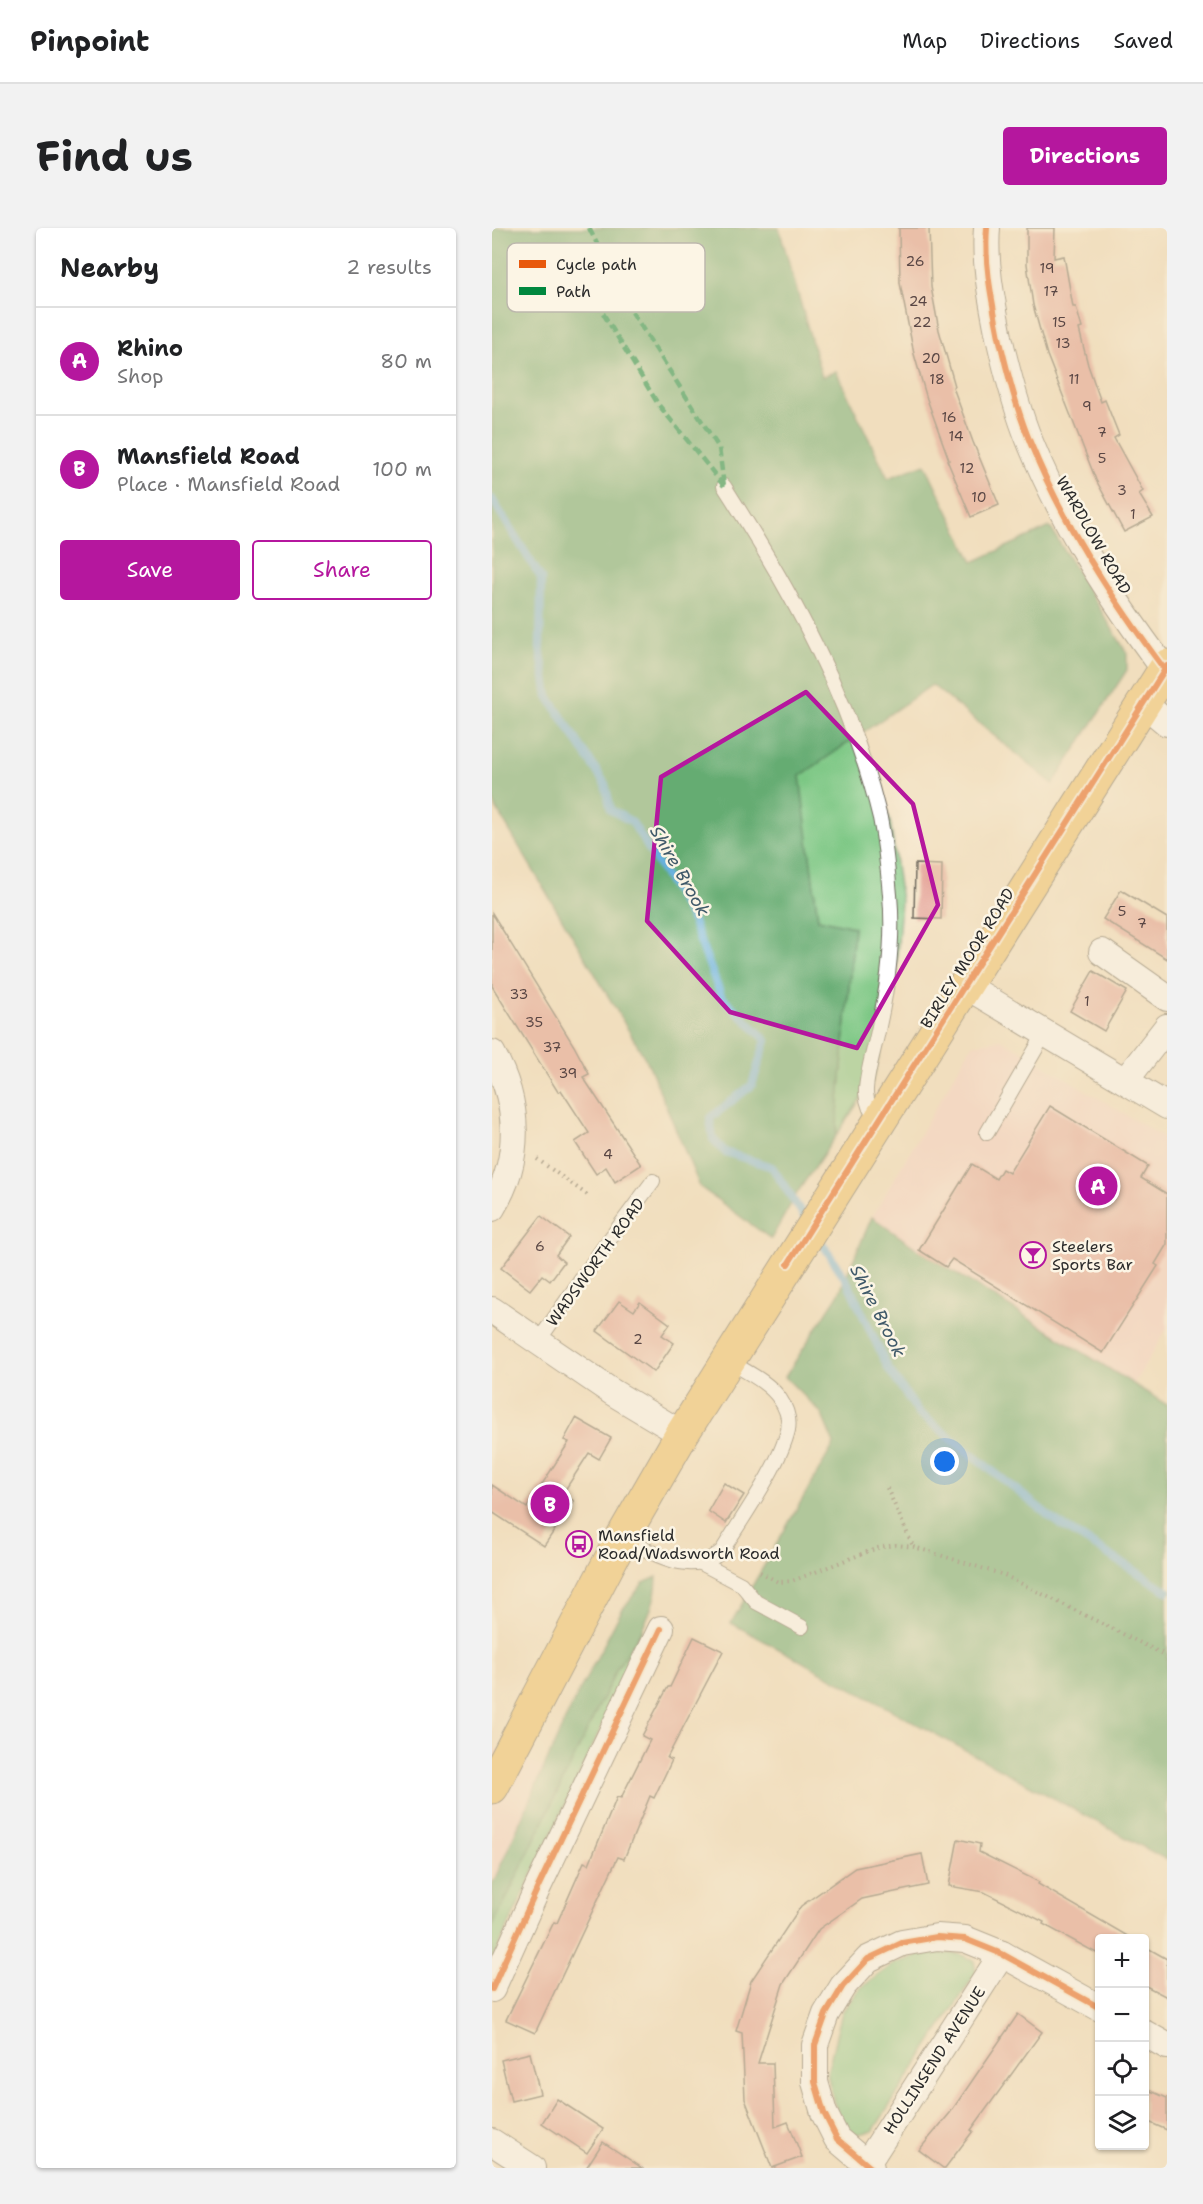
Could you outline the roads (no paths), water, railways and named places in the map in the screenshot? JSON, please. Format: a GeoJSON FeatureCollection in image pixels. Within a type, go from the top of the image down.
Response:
{"type":"FeatureCollection","features":[{"type":"Feature","properties":{"kind":"main road","name":"BIRLEY MOOR ROAD"},"geometry":{"type":"LineString","coordinates":[[492,1787],[622,1538],[682,1434],[851,1163],[966,986],[1155,713],[1166,668]]}},
{"type":"Feature","properties":{"kind":"street","name":"WARDLOW ROAD"},"geometry":{"type":"LineString","coordinates":[[987,228],[985,250],[993,309],[1007,372],[1029,441],[1059,507],[1103,580],[1166,668]]}},
{"type":"Feature","properties":{"kind":"street"},"geometry":{"type":"LineString","coordinates":[[1102,952],[1167,998]]}},
{"type":"Feature","properties":{"kind":"street"},"geometry":{"type":"LineString","coordinates":[[966,986],[1167,1106]]}},
{"type":"Feature","properties":{"kind":"street"},"geometry":{"type":"LineString","coordinates":[[1125,1081],[1167,1027]]}},
{"type":"Feature","properties":{"kind":"street"},"geometry":{"type":"LineString","coordinates":[[492,1053],[507,1088],[513,1116],[515,1144],[509,1172],[492,1208]]}},
{"type":"Feature","properties":{"kind":"street","name":"WADSWORTH ROAD"},"geometry":{"type":"LineString","coordinates":[[492,1310],[537,1343],[682,1434]]}},
{"type":"Feature","properties":{"kind":"street"},"geometry":{"type":"LineString","coordinates":[[492,1989],[661,1629]]}},
{"type":"Feature","properties":{"kind":"street","name":"HOLLINSEND AVENUE"},"geometry":{"type":"LineString","coordinates":[[1002,1954],[867,2167],[837,2139],[824,2113],[815,2082],[815,2045],[826,2014],[843,1986],[868,1959],[902,1943],[937,1937],[965,1939],[1002,1954],[1095,2005]]}},
{"type":"Feature","properties":{"kind":"street"},"geometry":{"type":"LineString","coordinates":[[1149,2036],[1167,2046]]}},
{"type":"Feature","properties":{"kind":"street"},"geometry":{"type":"LineString","coordinates":[[492,2142],[532,2168]]}},
{"type":"Feature","properties":{"kind":"lane"},"geometry":{"type":"LineString","coordinates":[[724,486],[758,539],[815,642],[859,744],[880,820],[890,897],[890,939],[885,1001],[866,1091],[870,1111],[878,1122]]}},
{"type":"Feature","properties":{"kind":"lane"},"geometry":{"type":"LineString","coordinates":[[987,1133],[1045,1034]]}},
{"type":"Feature","properties":{"kind":"lane","name":"WADSWORTH ROAD"},"geometry":{"type":"LineString","coordinates":[[537,1343],[653,1181]]}},
{"type":"Feature","properties":{"kind":"lane"},"geometry":{"type":"LineString","coordinates":[[622,1538],[667,1559],[684,1563],[701,1563],[713,1559],[722,1551],[776,1461],[788,1428],[786,1410],[779,1397],[763,1383],[729,1361]]}},
{"type":"Feature","properties":{"kind":"lane"},"geometry":{"type":"LineString","coordinates":[[701,1563],[741,1584],[756,1602],[802,1627]]}},
{"type":"Feature","properties":{"kind":"waterway","name":"Shire Brook"},"geometry":{"type":"LineString","coordinates":[[492,499],[541,578],[540,648],[548,696],[605,784],[611,810],[632,822],[691,917],[721,996],[766,1040],[752,1085],[710,1118],[713,1139],[725,1152],[772,1167],[807,1221]]}},
{"type":"Feature","properties":{"kind":"waterway","name":"Shire Brook"},"geometry":{"type":"LineString","coordinates":[[816,1234],[848,1283],[888,1368],[918,1412],[1058,1523],[1167,1591]]}},
{"type":"Feature","properties":{"kind":"place","name":"Rhino"},"geometry":{"type":"Point","coordinates":[1098,1186]}},
{"type":"Feature","properties":{"kind":"place","name":"Steelers Sports Bar"},"geometry":{"type":"Point","coordinates":[1033,1255]}},
{"type":"Feature","properties":{"kind":"place","name":"Mansfield Road"},"geometry":{"type":"Point","coordinates":[550,1504]}},
{"type":"Feature","properties":{"kind":"place","name":"Mansfield Road/Wadsworth Road"},"geometry":{"type":"Point","coordinates":[579,1544]}}]}
